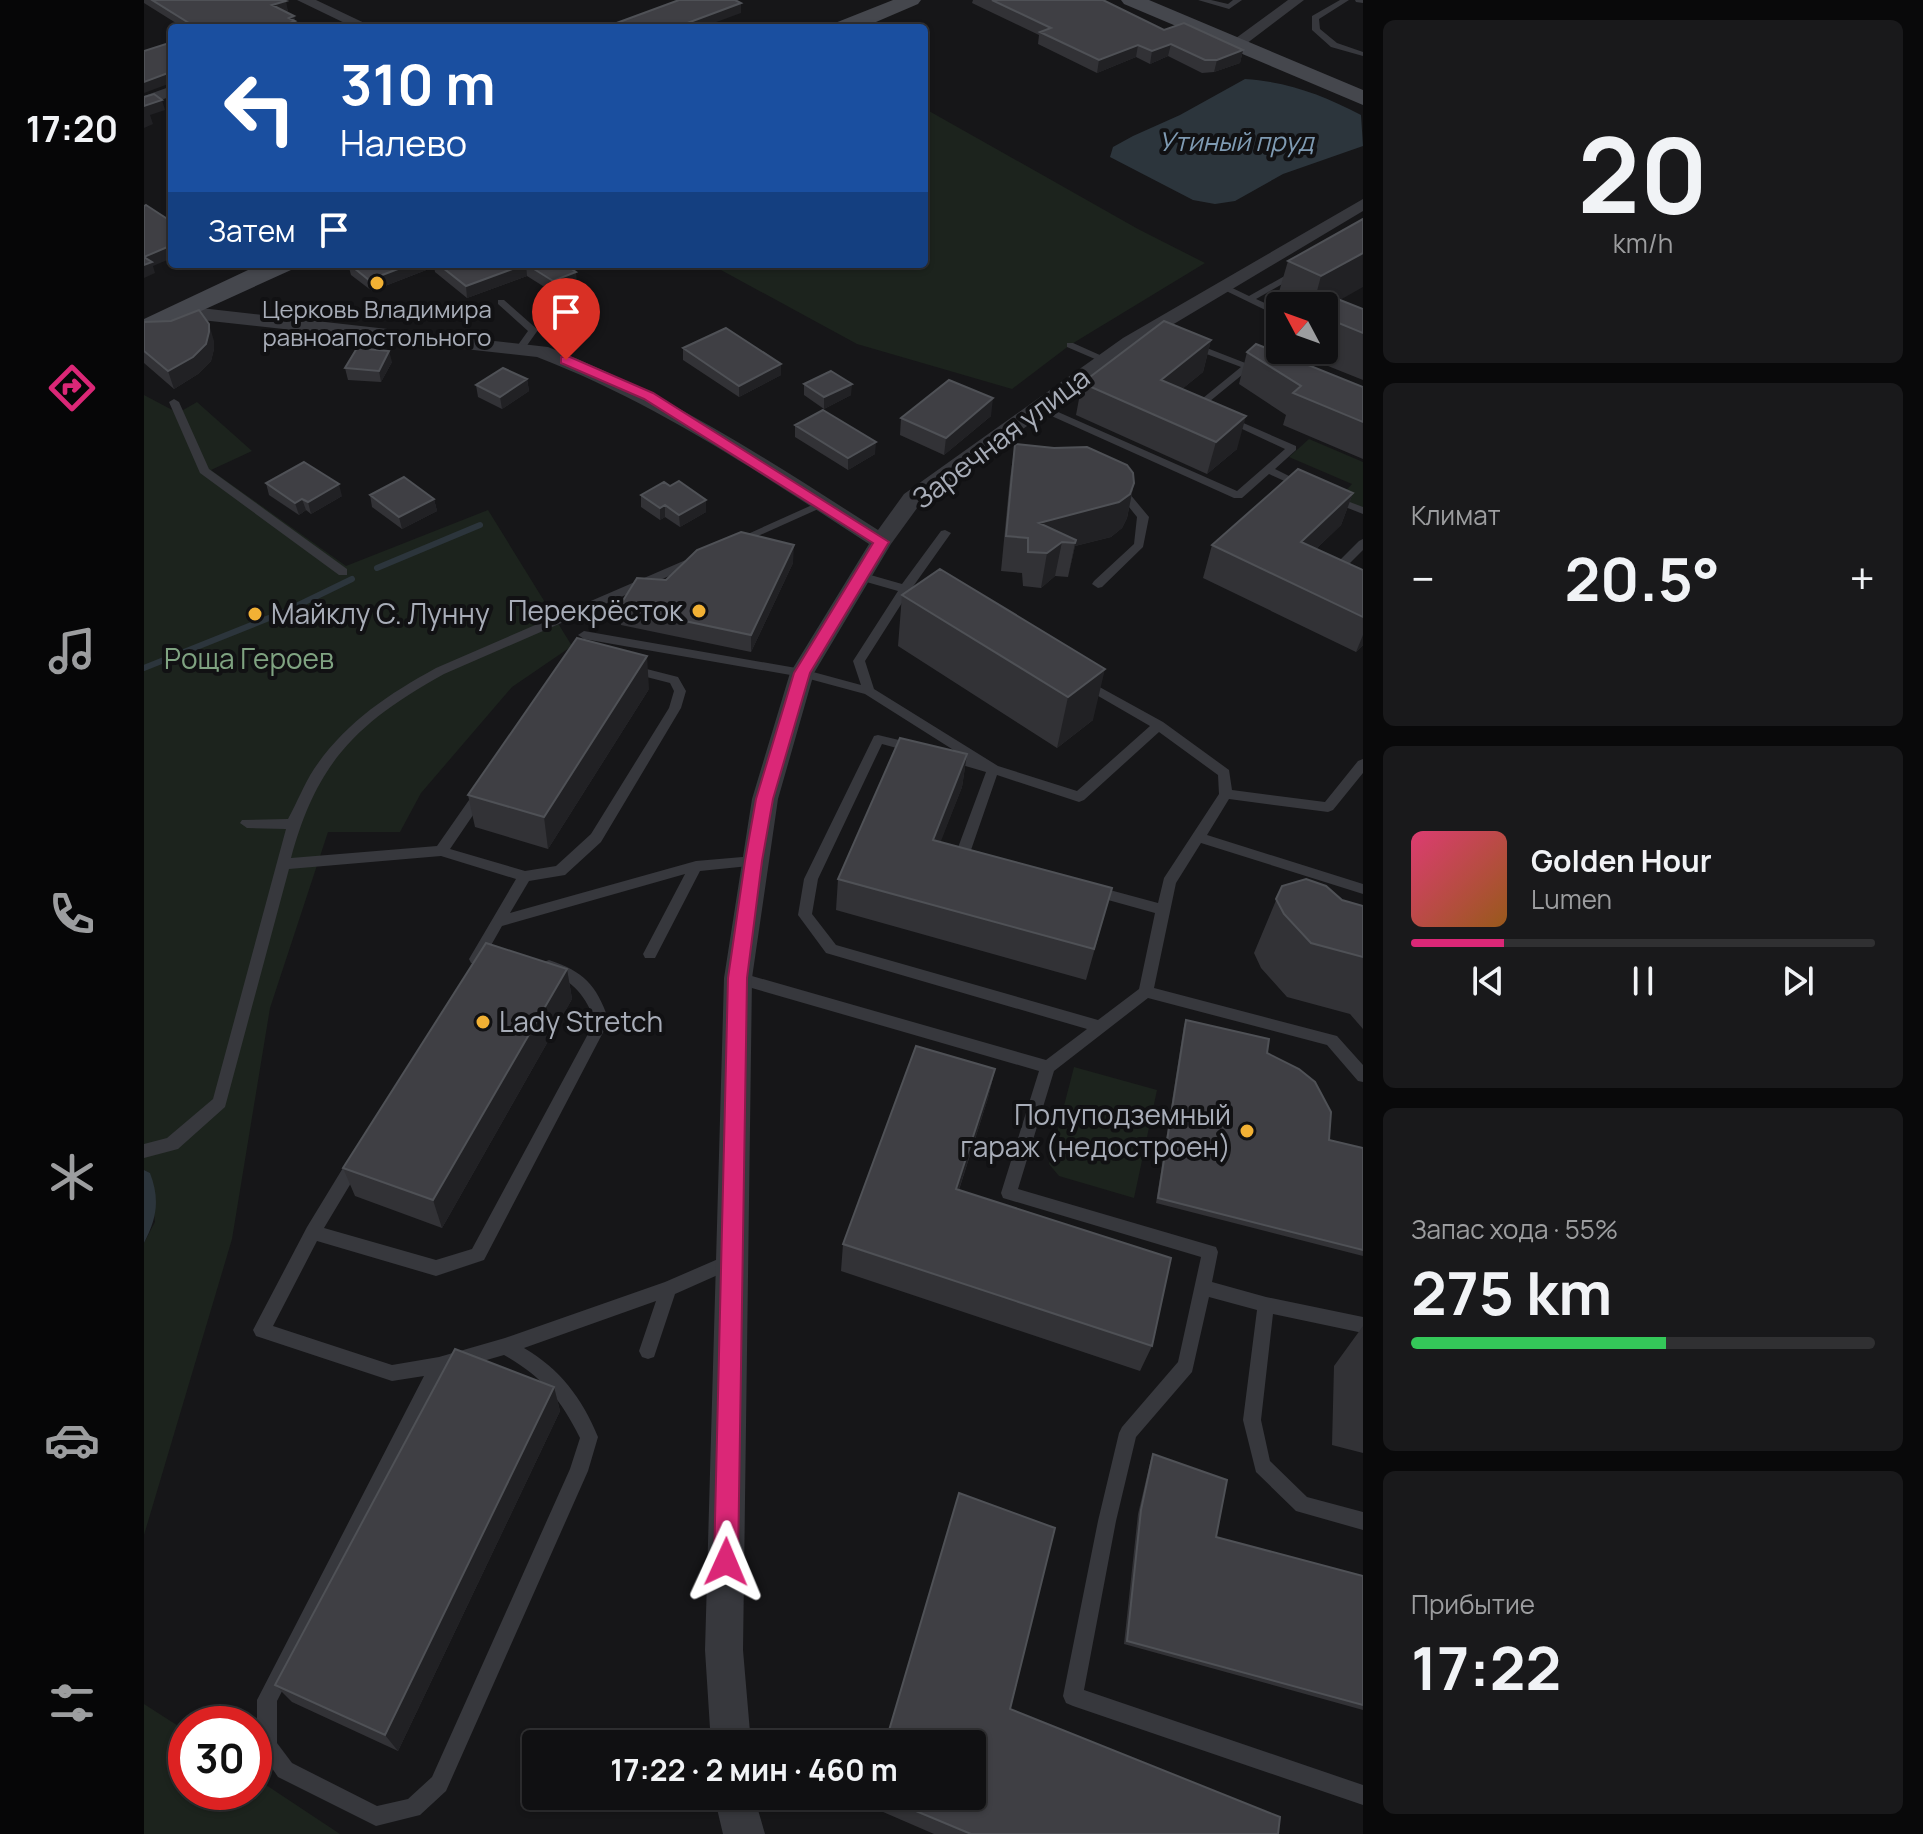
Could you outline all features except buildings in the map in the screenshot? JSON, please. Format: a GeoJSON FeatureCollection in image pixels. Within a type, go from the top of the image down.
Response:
{"type":"FeatureCollection","features":[{"type":"Feature","properties":{"kind":"main road"},"geometry":{"type":"LineString","coordinates":[[853,24],[911,0]]}},
{"type":"Feature","properties":{"kind":"main road"},"geometry":{"type":"LineString","coordinates":[[1131,0],[1363,98]]}},
{"type":"Feature","properties":{"kind":"main road"},"geometry":{"type":"LineString","coordinates":[[144,329],[274,268]]}},
{"type":"Feature","properties":{"kind":"street"},"geometry":{"type":"LineString","coordinates":[[304,0],[355,24]]}},
{"type":"Feature","properties":{"kind":"street"},"geometry":{"type":"LineString","coordinates":[[1237,44],[1297,0]]}},
{"type":"Feature","properties":{"kind":"street"},"geometry":{"type":"LineString","coordinates":[[144,101],[168,92]]}},
{"type":"Feature","properties":{"kind":"street","name":"Заречная улица"},"geometry":{"type":"LineString","coordinates":[[730,1730],[724,1650],[738,978],[765,799],[802,673],[881,542],[912,499],[1005,438],[1040,407],[1106,360],[1363,204]]}},
{"type":"Feature","properties":{"kind":"street"},"geometry":{"type":"LineString","coordinates":[[183,312],[541,351],[591,369],[649,396],[881,542]]}},
{"type":"Feature","properties":{"kind":"street"},"geometry":{"type":"LineString","coordinates":[[738,1810],[744,1834]]}},
{"type":"Feature","properties":{"kind":"lane"},"geometry":{"type":"LineString","coordinates":[[1202,0],[1229,7],[1238,0]]}},
{"type":"Feature","properties":{"kind":"lane"},"geometry":{"type":"LineString","coordinates":[[1345,0],[1315,18],[1316,30],[1334,45],[1363,54]]}},
{"type":"Feature","properties":{"kind":"lane"},"geometry":{"type":"LineString","coordinates":[[1250,299],[1313,263]]}},
{"type":"Feature","properties":{"kind":"lane"},"geometry":{"type":"LineString","coordinates":[[1223,287],[1266,307]]}},
{"type":"Feature","properties":{"kind":"lane"},"geometry":{"type":"LineString","coordinates":[[501,302],[533,330],[520,349]]}},
{"type":"Feature","properties":{"kind":"lane"},"geometry":{"type":"LineString","coordinates":[[1185,342],[1248,366]]}},
{"type":"Feature","properties":{"kind":"lane"},"geometry":{"type":"LineString","coordinates":[[1070,345],[1106,360]]}},
{"type":"Feature","properties":{"kind":"lane"},"geometry":{"type":"LineString","coordinates":[[1040,407],[1238,496],[1292,448],[1197,407],[1248,366],[1262,362]]}},
{"type":"Feature","properties":{"kind":"lane"},"geometry":{"type":"LineString","coordinates":[[174,402],[204,471],[343,572]]}},
{"type":"Feature","properties":{"kind":"lane"},"geometry":{"type":"LineString","coordinates":[[1268,470],[1363,511]]}},
{"type":"Feature","properties":{"kind":"lane"},"geometry":{"type":"LineString","coordinates":[[1098,584],[1139,545],[1143,517],[1125,495],[1100,482]]}},
{"type":"Feature","properties":{"kind":"lane"},"geometry":{"type":"LineString","coordinates":[[722,548],[821,504]]}},
{"type":"Feature","properties":{"kind":"lane"},"geometry":{"type":"LineString","coordinates":[[869,691],[859,661],[945,533]]}},
{"type":"Feature","properties":{"kind":"lane"},"geometry":{"type":"LineString","coordinates":[[1363,543],[1337,569],[1363,581]]}},
{"type":"Feature","properties":{"kind":"lane"},"geometry":{"type":"LineString","coordinates":[[144,1151],[172,1144],[220,1102],[294,824],[318,773],[352,730],[402,692],[440,671],[708,554]]}},
{"type":"Feature","properties":{"kind":"lane"},"geometry":{"type":"LineString","coordinates":[[860,576],[905,589],[940,606]]}},
{"type":"Feature","properties":{"kind":"lane"},"geometry":{"type":"LineString","coordinates":[[584,635],[802,673],[869,691],[993,769]]}},
{"type":"Feature","properties":{"kind":"lane"},"geometry":{"type":"LineString","coordinates":[[283,864],[441,851],[525,876],[560,871],[596,838],[675,708],[680,691],[674,680],[617,666]]}},
{"type":"Feature","properties":{"kind":"lane"},"geometry":{"type":"LineString","coordinates":[[1075,677],[1159,725],[1224,773],[1226,794],[1169,882],[1146,992],[1048,1067],[1009,1193],[1210,1252],[1186,1366],[1128,1433],[1107,1521],[1073,1696],[1363,1795]]}},
{"type":"Feature","properties":{"kind":"lane"},"geometry":{"type":"LineString","coordinates":[[1100,1027],[831,949],[805,915],[811,879],[878,739],[993,769],[1079,797],[1159,725]]}},
{"type":"Feature","properties":{"kind":"lane"},"geometry":{"type":"LineString","coordinates":[[1226,794],[1328,807],[1363,764]]}},
{"type":"Feature","properties":{"kind":"lane"},"geometry":{"type":"LineString","coordinates":[[993,769],[963,853],[993,861]]}},
{"type":"Feature","properties":{"kind":"lane"},"geometry":{"type":"LineString","coordinates":[[441,851],[485,786]]}},
{"type":"Feature","properties":{"kind":"lane"},"geometry":{"type":"LineString","coordinates":[[247,823],[294,824]]}},
{"type":"Feature","properties":{"kind":"lane"},"geometry":{"type":"LineString","coordinates":[[1198,837],[1363,889]]}},
{"type":"Feature","properties":{"kind":"lane"},"geometry":{"type":"LineString","coordinates":[[499,922],[696,866],[754,861]]}},
{"type":"Feature","properties":{"kind":"lane"},"geometry":{"type":"LineString","coordinates":[[650,954],[696,866]]}},
{"type":"Feature","properties":{"kind":"lane"},"geometry":{"type":"LineString","coordinates":[[467,975],[490,949],[499,922],[525,876]]}},
{"type":"Feature","properties":{"kind":"lane"},"geometry":{"type":"LineString","coordinates":[[1085,888],[1163,910]]}},
{"type":"Feature","properties":{"kind":"lane"},"geometry":{"type":"LineString","coordinates":[[313,1232],[436,1268],[478,1255],[602,1021],[594,998],[569,971],[526,959]]}},
{"type":"Feature","properties":{"kind":"lane"},"geometry":{"type":"LineString","coordinates":[[738,978],[1048,1067]]}},
{"type":"Feature","properties":{"kind":"lane"},"geometry":{"type":"LineString","coordinates":[[1146,992],[1332,1040],[1363,1076]]}},
{"type":"Feature","properties":{"kind":"lane"},"geometry":{"type":"LineString","coordinates":[[362,1151],[313,1232],[262,1330],[392,1373],[439,1365],[505,1346],[668,1289],[732,1261]]}},
{"type":"Feature","properties":{"kind":"lane"},"geometry":{"type":"LineString","coordinates":[[1204,1288],[1266,1305],[1363,1325]]}},
{"type":"Feature","properties":{"kind":"lane"},"geometry":{"type":"LineString","coordinates":[[648,1351],[668,1289]]}},
{"type":"Feature","properties":{"kind":"lane"},"geometry":{"type":"LineString","coordinates":[[1266,1305],[1252,1420],[1262,1466],[1302,1505],[1363,1521]]}},
{"type":"Feature","properties":{"kind":"lane"},"geometry":{"type":"LineString","coordinates":[[439,1365],[267,1700],[267,1746],[285,1770],[376,1816],[413,1808],[439,1784],[579,1471],[589,1437],[573,1404],[547,1370],[505,1346]]}},
{"type":"Feature","properties":{"kind":"green space"},"geometry":{"type":"Polygon","coordinates":[[[928,111],[1205,263],[1070,345],[1012,389],[857,344],[717,268],[928,268],[928,111]]]}},
{"type":"Feature","properties":{"kind":"green space","name":"Роща Героев"},"geometry":{"type":"Polygon","coordinates":[[[144,395],[178,413],[197,402],[252,451],[211,470],[346,566],[488,510],[572,646],[512,687],[421,793],[400,832],[328,832],[270,1008],[232,1239],[144,1535],[144,1243],[155,1222],[150,1173],[144,1170],[144,395]]]}},
{"type":"Feature","properties":{"kind":"green space"},"geometry":{"type":"Polygon","coordinates":[[[1309,439],[1363,462],[1363,509],[1339,498],[1352,484],[1289,457],[1309,439]]]}},
{"type":"Feature","properties":{"kind":"green space"},"geometry":{"type":"Polygon","coordinates":[[[1074,1067],[1157,1090],[1134,1198],[1059,1176],[1049,1164],[1074,1067]]]}},
{"type":"Feature","properties":{"kind":"green space"},"geometry":{"type":"Polygon","coordinates":[[[144,1704],[168,1719],[168,1810],[272,1810],[272,1789],[340,1834],[144,1834],[144,1704]]]}},
{"type":"Feature","properties":{"kind":"water","name":"Утиный пруд"},"geometry":{"type":"Polygon","coordinates":[[[1245,79],[1305,91],[1361,115],[1363,146],[1283,174],[1235,201],[1215,204],[1193,200],[1110,157],[1113,147],[1245,79]]]}},
{"type":"Feature","properties":{"kind":"water"},"geometry":{"type":"Polygon","coordinates":[[[144,1170],[150,1173],[156,1200],[152,1225],[144,1243],[144,1170]]]}},
{"type":"Feature","properties":{"kind":"waterway"},"geometry":{"type":"LineString","coordinates":[[377,568],[480,525]]}},
{"type":"Feature","properties":{"kind":"waterway"},"geometry":{"type":"LineString","coordinates":[[144,668],[284,612],[352,579]]}},
{"type":"Feature","properties":{"kind":"place","name":"Церковь Владимира равноапостольного"},"geometry":{"type":"Point","coordinates":[377,283]}},
{"type":"Feature","properties":{"kind":"place","name":"Перекрёсток"},"geometry":{"type":"Point","coordinates":[699,611]}},
{"type":"Feature","properties":{"kind":"place","name":"Майклу С. Лунну"},"geometry":{"type":"Point","coordinates":[255,614]}},
{"type":"Feature","properties":{"kind":"place","name":"Lady Stretch"},"geometry":{"type":"Point","coordinates":[483,1022]}},
{"type":"Feature","properties":{"kind":"place","name":"Полуподземный гараж (недостроен)"},"geometry":{"type":"Point","coordinates":[1247,1131]}},
{"type":"Feature","properties":{"kind":"route"},"geometry":{"type":"LineString","coordinates":[[566,360],[649,396],[881,542],[802,673],[765,799],[754,861],[738,978],[726,1562]]}}]}
